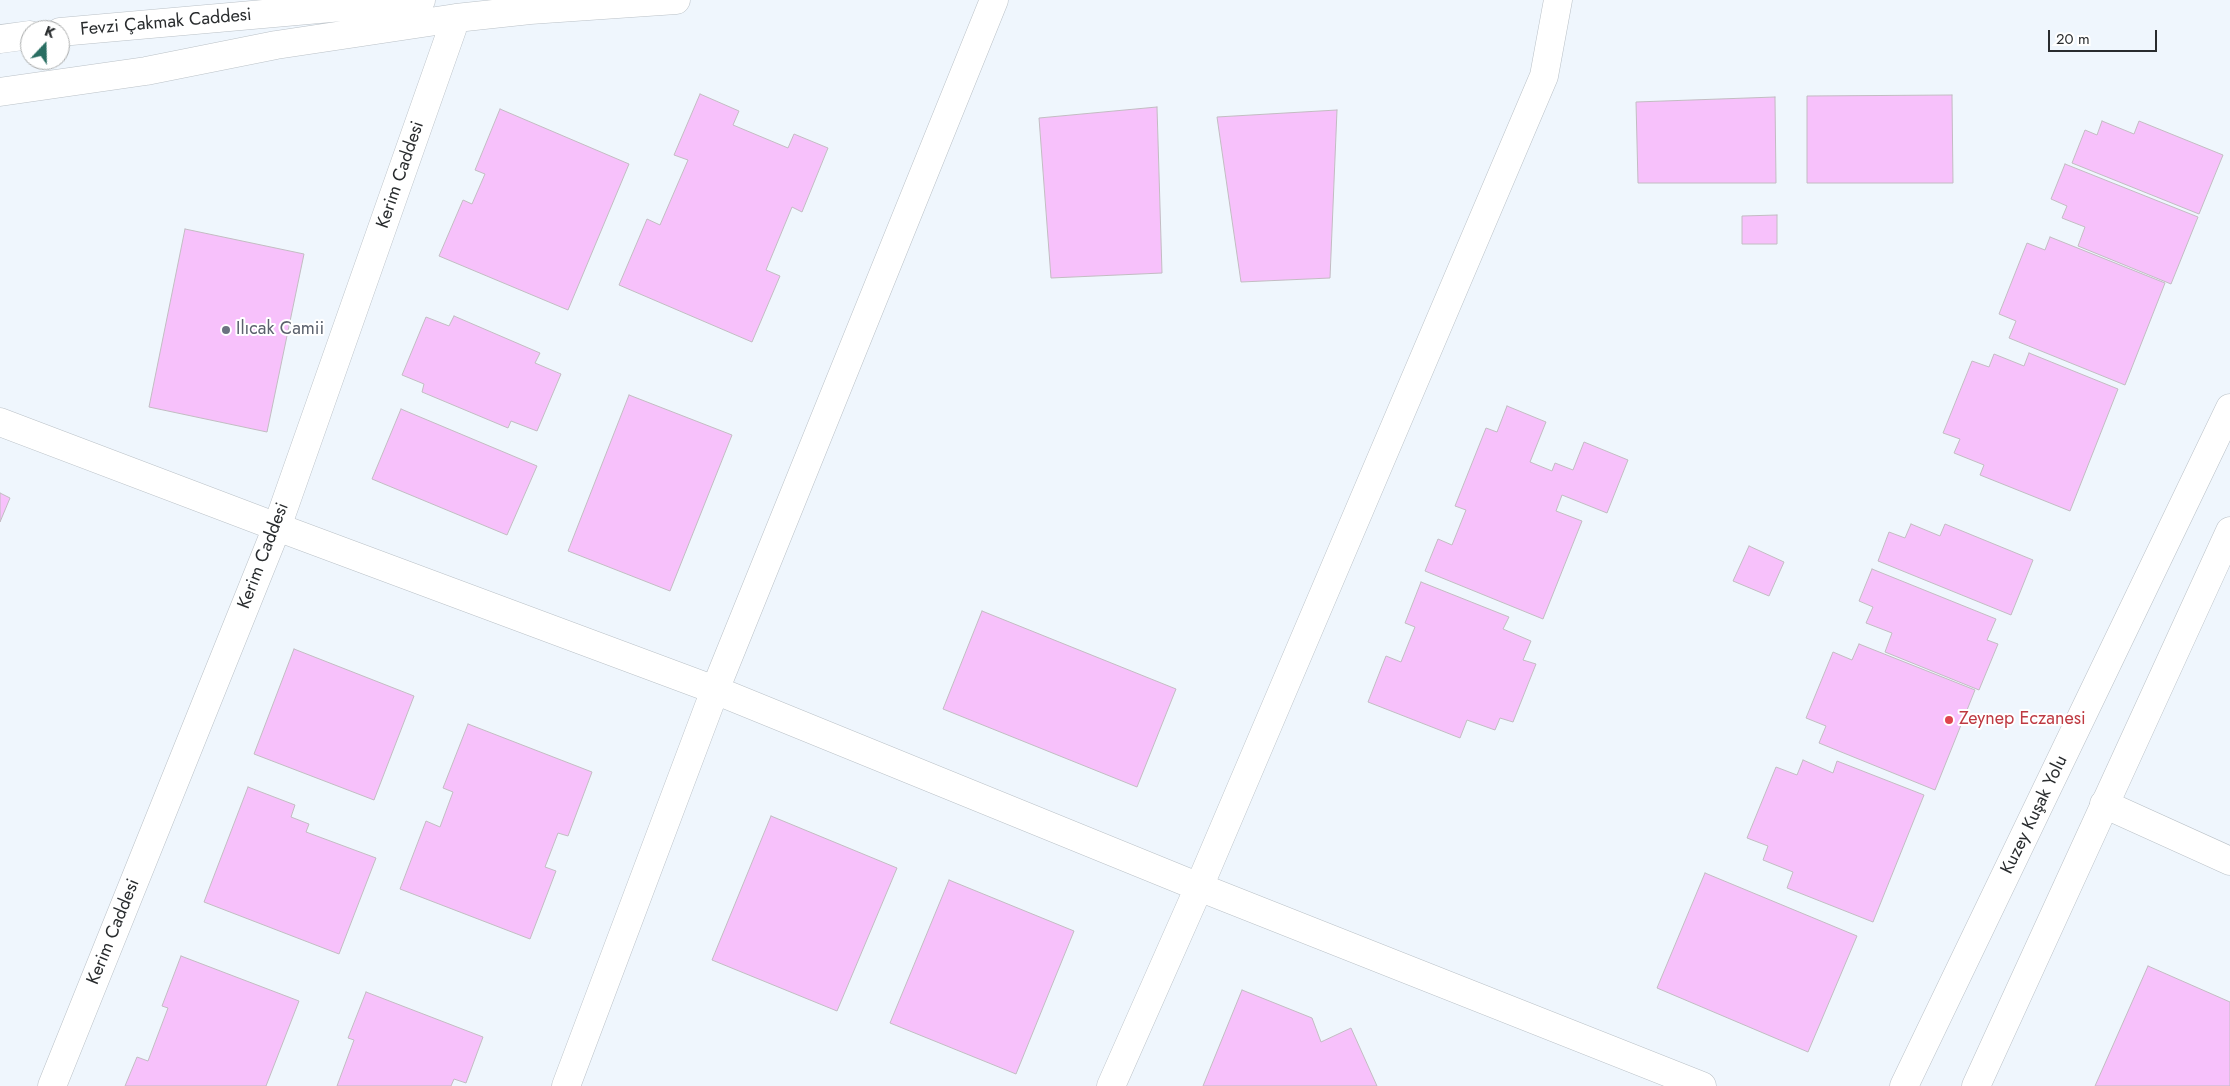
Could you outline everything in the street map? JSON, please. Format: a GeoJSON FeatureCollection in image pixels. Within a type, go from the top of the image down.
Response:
{"type":"FeatureCollection","features":[{"type":"Feature","properties":{"kind":"street","name":"Fevzi Çakmak Caddesi"},"geometry":{"type":"LineString","coordinates":[[70,31],[421,0]]}},
{"type":"Feature","properties":{"kind":"street"},"geometry":{"type":"LineString","coordinates":[[0,92],[146,71],[276,45],[456,18],[530,10],[676,0]]}},
{"type":"Feature","properties":{"kind":"street"},"geometry":{"type":"LineString","coordinates":[[566,1086],[715,690],[994,0]]}},
{"type":"Feature","properties":{"kind":"street"},"geometry":{"type":"LineString","coordinates":[[1111,1086],[1198,887],[1544,76],[1558,0]]}},
{"type":"Feature","properties":{"kind":"street","name":"Kerim Caddesi"},"geometry":{"type":"LineString","coordinates":[[52,1086],[277,527],[456,18]]}},
{"type":"Feature","properties":{"kind":"street"},"geometry":{"type":"LineString","coordinates":[[0,39],[20,37]]}},
{"type":"Feature","properties":{"kind":"street","name":"Kuzey Kuşak Yolu"},"geometry":{"type":"LineString","coordinates":[[1904,1086],[2230,408]]}},
{"type":"Feature","properties":{"kind":"street"},"geometry":{"type":"LineString","coordinates":[[0,422],[715,690],[1198,887],[1702,1086]]}},
{"type":"Feature","properties":{"kind":"street"},"geometry":{"type":"LineString","coordinates":[[1976,1086],[2230,531]]}},
{"type":"Feature","properties":{"kind":"street"},"geometry":{"type":"LineString","coordinates":[[2104,804],[2230,861]]}},
{"type":"Feature","properties":{"kind":"building"},"geometry":{"type":"Polygon","coordinates":[[[700,94],[739,111],[733,125],[788,148],[794,134],[828,148],[802,212],[792,207],[766,270],[780,276],[752,342],[619,285],[647,219],[660,225],[688,160],[674,155],[700,94]]]}},
{"type":"Feature","properties":{"kind":"building"},"geometry":{"type":"Polygon","coordinates":[[[1952,95],[1953,183],[1807,183],[1807,96],[1952,95]]]}},
{"type":"Feature","properties":{"kind":"building"},"geometry":{"type":"Polygon","coordinates":[[[1775,97],[1776,183],[1638,183],[1636,102],[1775,97]]]}},
{"type":"Feature","properties":{"kind":"building"},"geometry":{"type":"Polygon","coordinates":[[[1157,107],[1162,273],[1051,278],[1039,118],[1157,107]]]}},
{"type":"Feature","properties":{"kind":"building"},"geometry":{"type":"Polygon","coordinates":[[[500,109],[629,164],[568,310],[439,256],[463,200],[472,204],[485,174],[475,170],[500,109]]]}},
{"type":"Feature","properties":{"kind":"building"},"geometry":{"type":"Polygon","coordinates":[[[1337,110],[1330,278],[1241,282],[1217,117],[1337,110]]]}},
{"type":"Feature","properties":{"kind":"building"},"geometry":{"type":"Polygon","coordinates":[[[2102,121],[2134,134],[2139,121],[2223,155],[2199,214],[2072,163],[2085,130],[2097,135],[2102,121]]]}},
{"type":"Feature","properties":{"kind":"building"},"geometry":{"type":"Polygon","coordinates":[[[2065,164],[2198,217],[2171,284],[2078,246],[2085,227],[2062,218],[2067,206],[2051,199],[2065,164]]]}},
{"type":"Feature","properties":{"kind":"building"},"geometry":{"type":"Polygon","coordinates":[[[1777,215],[1777,244],[1742,244],[1742,216],[1777,215]]]}},
{"type":"Feature","properties":{"kind":"building","name":"Ilıcak Camii"},"geometry":{"type":"Polygon","coordinates":[[[185,229],[304,254],[267,432],[149,407],[185,229]]]}},
{"type":"Feature","properties":{"kind":"building"},"geometry":{"type":"Polygon","coordinates":[[[2050,237],[2165,283],[2125,385],[2009,338],[2016,321],[1999,314],[2027,243],[2045,250],[2050,237]]]}},
{"type":"Feature","properties":{"kind":"building"},"geometry":{"type":"Polygon","coordinates":[[[454,316],[540,353],[535,363],[561,374],[537,431],[511,421],[508,428],[422,392],[424,384],[402,375],[426,317],[449,326],[454,316]]]}},
{"type":"Feature","properties":{"kind":"building"},"geometry":{"type":"Polygon","coordinates":[[[2029,353],[2118,389],[2070,511],[1980,475],[1984,465],[1954,453],[1960,439],[1943,433],[1972,361],[1989,367],[1994,354],[2024,366],[2029,353]]]}},
{"type":"Feature","properties":{"kind":"building"},"geometry":{"type":"Polygon","coordinates":[[[629,395],[732,435],[670,591],[568,551],[629,395]]]}},
{"type":"Feature","properties":{"kind":"building"},"geometry":{"type":"Polygon","coordinates":[[[1507,406],[1546,422],[1530,462],[1552,471],[1555,463],[1573,470],[1584,442],[1628,460],[1607,513],[1562,495],[1556,511],[1582,521],[1543,619],[1425,571],[1438,539],[1452,545],[1466,510],[1455,506],[1486,428],[1497,432],[1507,406]]]}},
{"type":"Feature","properties":{"kind":"building"},"geometry":{"type":"Polygon","coordinates":[[[401,409],[537,466],[507,535],[372,479],[401,409]]]}},
{"type":"Feature","properties":{"kind":"building"},"geometry":{"type":"Polygon","coordinates":[[[0,493],[10,498],[0,522],[0,493]]]}},
{"type":"Feature","properties":{"kind":"building"},"geometry":{"type":"Polygon","coordinates":[[[1911,524],[1940,536],[1945,524],[2033,560],[2011,615],[1878,561],[1889,532],[1905,538],[1911,524]]]}},
{"type":"Feature","properties":{"kind":"building"},"geometry":{"type":"Polygon","coordinates":[[[1749,546],[1784,562],[1769,596],[1733,581],[1749,546]]]}},
{"type":"Feature","properties":{"kind":"building"},"geometry":{"type":"Polygon","coordinates":[[[1872,569],[1996,619],[1987,640],[1998,644],[1979,690],[1885,652],[1892,633],[1866,623],[1873,607],[1859,601],[1872,569]]]}},
{"type":"Feature","properties":{"kind":"building"},"geometry":{"type":"Polygon","coordinates":[[[1421,582],[1509,617],[1503,629],[1531,641],[1523,660],[1536,664],[1513,722],[1500,718],[1495,730],[1467,720],[1460,738],[1368,702],[1386,656],[1401,662],[1415,627],[1405,623],[1421,582]]]}},
{"type":"Feature","properties":{"kind":"building"},"geometry":{"type":"Polygon","coordinates":[[[982,611],[1176,689],[1137,787],[943,709],[982,611]]]}},
{"type":"Feature","properties":{"kind":"building"},"geometry":{"type":"Polygon","coordinates":[[[1859,644],[1975,690],[1935,790],[1819,743],[1826,726],[1806,718],[1833,652],[1852,660],[1859,644]]]}},
{"type":"Feature","properties":{"kind":"building"},"geometry":{"type":"Polygon","coordinates":[[[294,649],[414,696],[374,800],[254,754],[294,649]]]}},
{"type":"Feature","properties":{"kind":"building"},"geometry":{"type":"Polygon","coordinates":[[[468,724],[592,772],[568,836],[558,833],[545,867],[556,871],[530,939],[400,889],[426,821],[440,827],[453,792],[443,788],[468,724]]]}},
{"type":"Feature","properties":{"kind":"building"},"geometry":{"type":"Polygon","coordinates":[[[1803,760],[1833,773],[1837,761],[1924,795],[1873,922],[1787,888],[1793,872],[1763,860],[1768,846],[1747,838],[1776,767],[1797,775],[1803,760]]]}},
{"type":"Feature","properties":{"kind":"building"},"geometry":{"type":"Polygon","coordinates":[[[248,787],[295,805],[291,817],[309,824],[306,832],[376,858],[339,954],[204,902],[248,787]]]}},
{"type":"Feature","properties":{"kind":"building"},"geometry":{"type":"Polygon","coordinates":[[[771,816],[897,868],[837,1011],[712,960],[771,816]]]}},
{"type":"Feature","properties":{"kind":"building"},"geometry":{"type":"Polygon","coordinates":[[[1705,873],[1857,936],[1808,1052],[1657,988],[1705,873]]]}},
{"type":"Feature","properties":{"kind":"building"},"geometry":{"type":"Polygon","coordinates":[[[949,880],[1074,931],[1016,1074],[890,1023],[949,880]]]}},
{"type":"Feature","properties":{"kind":"building"},"geometry":{"type":"Polygon","coordinates":[[[181,956],[299,1001],[266,1086],[125,1086],[137,1057],[148,1061],[168,1008],[162,1006],[181,956]]]}},
{"type":"Feature","properties":{"kind":"building"},"geometry":{"type":"Polygon","coordinates":[[[2148,966],[2230,1002],[2230,1086],[2095,1086],[2148,966]]]}},
{"type":"Feature","properties":{"kind":"building"},"geometry":{"type":"Polygon","coordinates":[[[1242,990],[1312,1018],[1321,1042],[1351,1028],[1377,1086],[1203,1086],[1242,990]]]}},
{"type":"Feature","properties":{"kind":"building"},"geometry":{"type":"Polygon","coordinates":[[[366,992],[483,1037],[466,1083],[454,1079],[451,1086],[337,1086],[354,1040],[348,1038],[366,992]]]}},
{"type":"Feature","properties":{"kind":"place","name":"Ilıcak Camii"},"geometry":{"type":"Point","coordinates":[226,330]}},
{"type":"Feature","properties":{"kind":"place","name":"Zeynep Eczanesi"},"geometry":{"type":"Point","coordinates":[1949,720]}}]}
